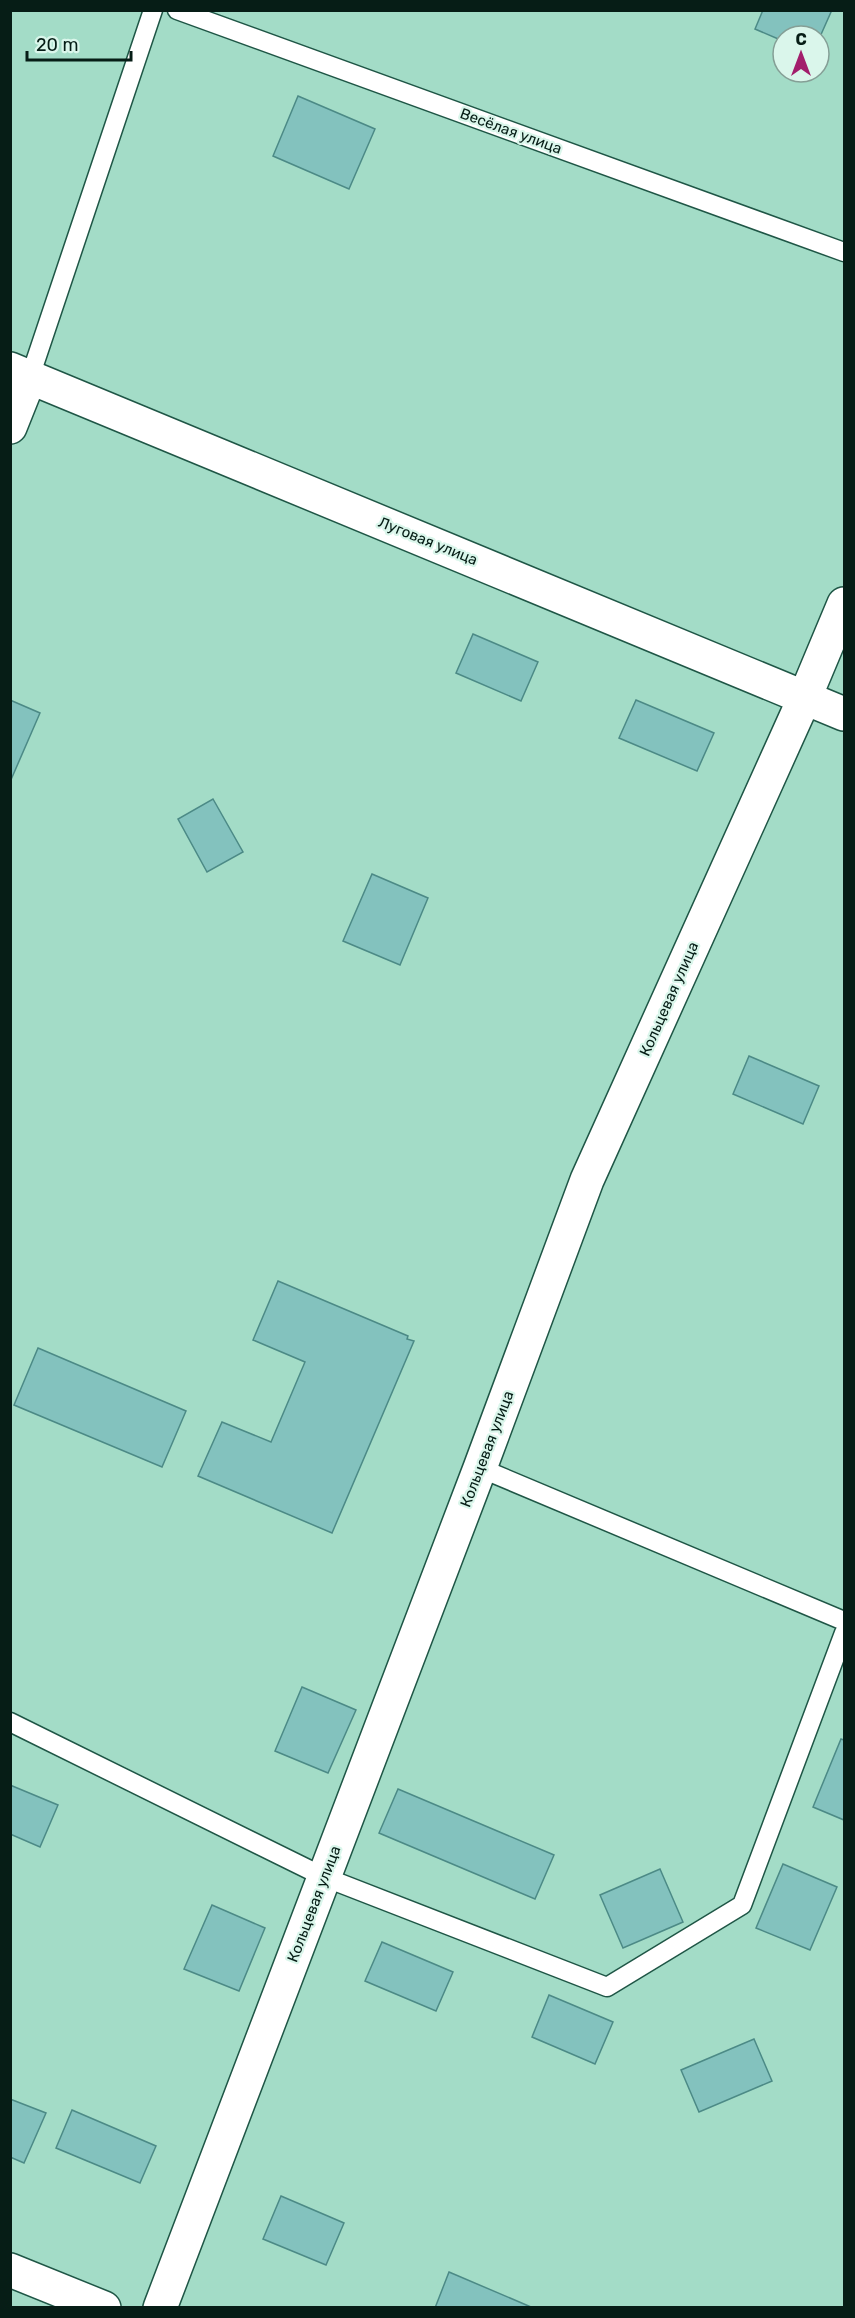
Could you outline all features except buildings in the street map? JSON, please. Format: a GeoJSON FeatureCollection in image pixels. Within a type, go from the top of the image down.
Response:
{"type":"FeatureCollection","features":[{"type":"Feature","properties":{"kind":"street"},"geometry":{"type":"LineString","coordinates":[[10,427],[20,373]]}},
{"type":"Feature","properties":{"kind":"street","name":"Луговая улица"},"geometry":{"type":"LineString","coordinates":[[20,373],[844,714]]}},
{"type":"Feature","properties":{"kind":"street","name":"Кольцевая улица"},"geometry":{"type":"LineString","coordinates":[[160,2307],[480,1468],[587,1180],[806,698],[844,604]]}},
{"type":"Feature","properties":{"kind":"street"},"geometry":{"type":"LineString","coordinates":[[10,2270],[104,2307]]}},
{"type":"Feature","properties":{"kind":"lane"},"geometry":{"type":"LineString","coordinates":[[20,373],[153,10]]}},
{"type":"Feature","properties":{"kind":"lane","name":"Весёлая улица"},"geometry":{"type":"LineString","coordinates":[[177,10],[844,252]]}},
{"type":"Feature","properties":{"kind":"lane"},"geometry":{"type":"LineString","coordinates":[[480,1468],[844,1621]]}},
{"type":"Feature","properties":{"kind":"lane"},"geometry":{"type":"LineString","coordinates":[[10,1722],[324,1877],[607,1987],[742,1905],[844,1633]]}}]}
